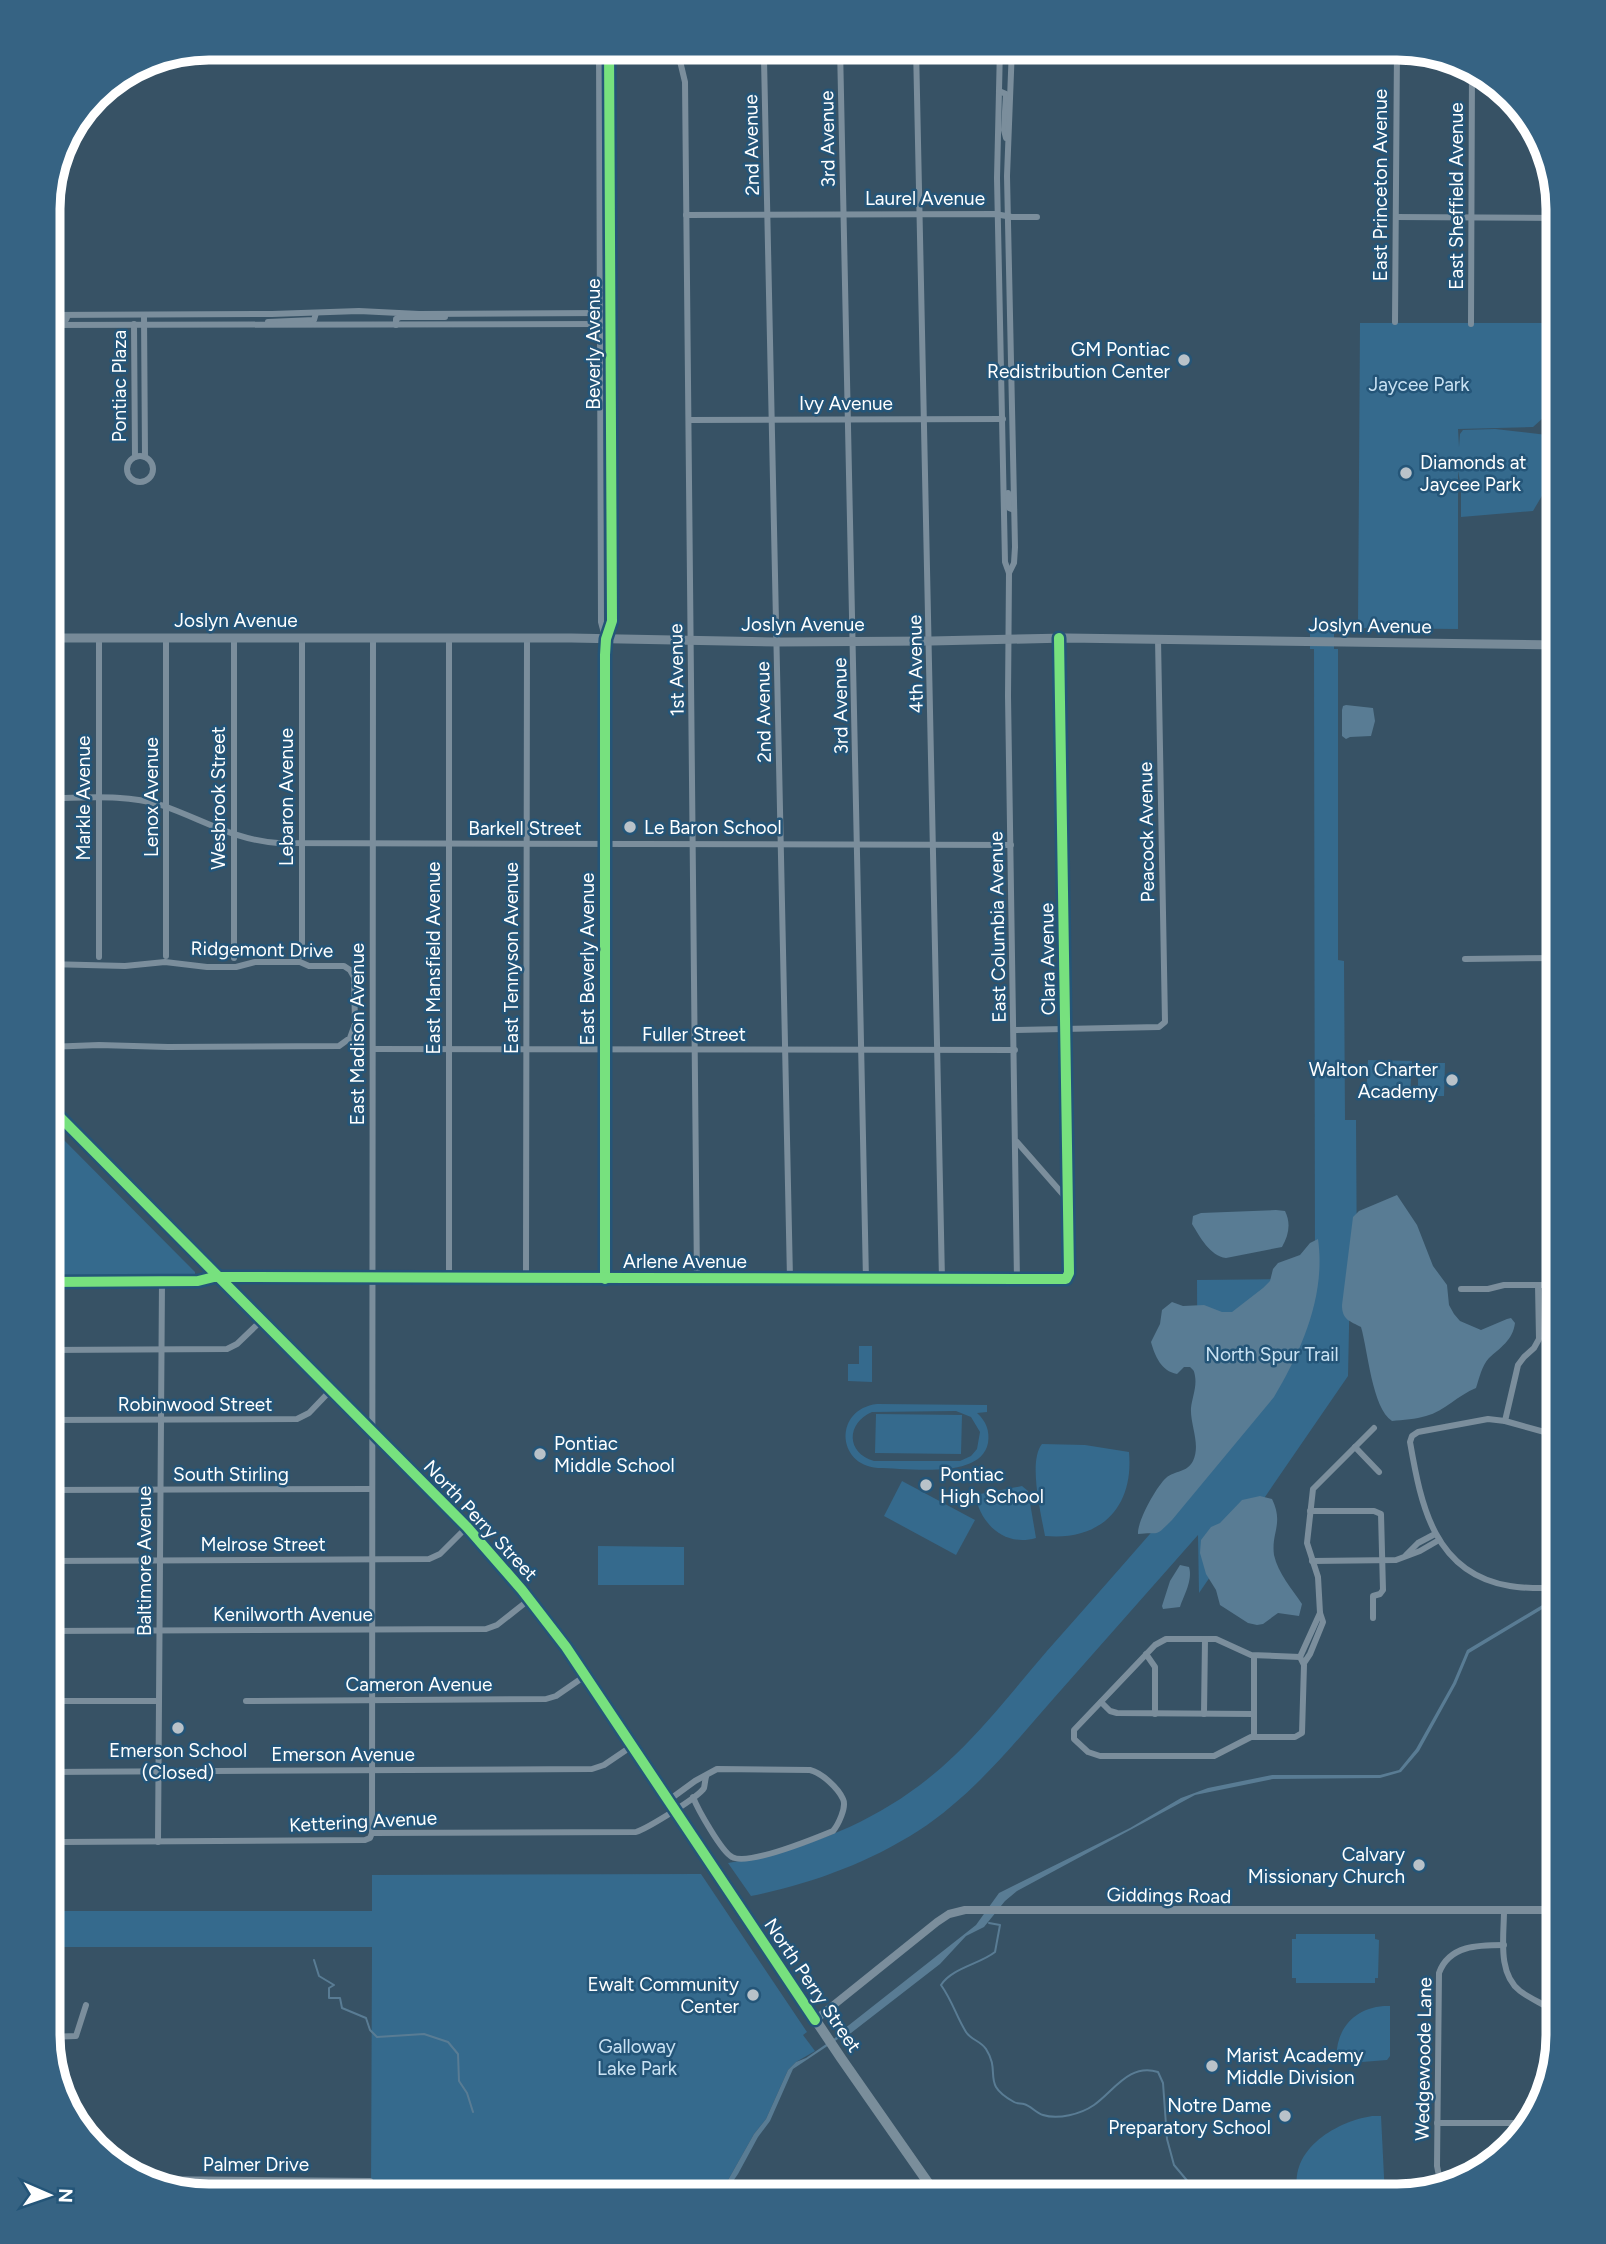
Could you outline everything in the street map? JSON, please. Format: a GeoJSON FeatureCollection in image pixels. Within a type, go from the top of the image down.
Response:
{"type":"FeatureCollection","features":[{"type":"Feature","properties":{"kind":"main road","name":"Joslyn Avenue"},"geometry":{"type":"LineString","coordinates":[[60,638],[527,638],[854,642],[1059,638],[1546,645]]}},
{"type":"Feature","properties":{"kind":"main road","name":"North Perry Street"},"geometry":{"type":"LineString","coordinates":[[60,1117],[467,1527],[530,1599],[586,1676],[815,2020],[928,2184]]}},
{"type":"Feature","properties":{"kind":"street","name":"Beverly Avenue"},"geometry":{"type":"LineString","coordinates":[[599,60],[601,622],[606,639]]}},
{"type":"Feature","properties":{"kind":"street","name":"Beverly Avenue"},"geometry":{"type":"LineString","coordinates":[[606,639],[612,621],[610,60]]}},
{"type":"Feature","properties":{"kind":"street","name":"2nd Avenue"},"geometry":{"type":"LineString","coordinates":[[764,60],[790,1279]]}},
{"type":"Feature","properties":{"kind":"street","name":"3rd Avenue"},"geometry":{"type":"LineString","coordinates":[[840,60],[866,1280]]}},
{"type":"Feature","properties":{"kind":"street","name":"4th Avenue"},"geometry":{"type":"LineString","coordinates":[[916,60],[931,641],[942,1280]]}},
{"type":"Feature","properties":{"kind":"street","name":"East Columbia Avenue"},"geometry":{"type":"LineString","coordinates":[[1000,60],[998,214],[1005,562],[1009,573],[1017,1280]]}},
{"type":"Feature","properties":{"kind":"street","name":"East Columbia Avenue"},"geometry":{"type":"LineString","coordinates":[[1009,573],[1014,563],[1008,216],[1011,60]]}},
{"type":"Feature","properties":{"kind":"street","name":"East Princeton Avenue"},"geometry":{"type":"LineString","coordinates":[[1395,322],[1397,60]]}},
{"type":"Feature","properties":{"kind":"street","name":"1st Avenue"},"geometry":{"type":"LineString","coordinates":[[680,61],[685,82],[697,1279]]}},
{"type":"Feature","properties":{"kind":"street","name":"East Sheffield Avenue"},"geometry":{"type":"LineString","coordinates":[[1471,324],[1472,79]]}},
{"type":"Feature","properties":{"kind":"street","name":"East Columbia Avenue"},"geometry":{"type":"LineString","coordinates":[[999,91],[1006,94],[1004,130],[1008,147]]}},
{"type":"Feature","properties":{"kind":"street","name":"Laurel Avenue"},"geometry":{"type":"LineString","coordinates":[[686,215],[998,214],[1037,217]]}},
{"type":"Feature","properties":{"kind":"street"},"geometry":{"type":"LineString","coordinates":[[1396,217],[1546,218]]}},
{"type":"Feature","properties":{"kind":"street"},"geometry":{"type":"LineString","coordinates":[[60,315],[374,311],[458,314],[611,313]]}},
{"type":"Feature","properties":{"kind":"street"},"geometry":{"type":"LineString","coordinates":[[256,325],[276,320],[313,320],[316,313]]}},
{"type":"Feature","properties":{"kind":"street","name":"Pontiac Plaza"},"geometry":{"type":"LineString","coordinates":[[144,314],[145,457]]}},
{"type":"Feature","properties":{"kind":"street"},"geometry":{"type":"LineString","coordinates":[[214,325],[214,320],[218,318],[253,318],[272,314]]}},
{"type":"Feature","properties":{"kind":"street"},"geometry":{"type":"LineString","coordinates":[[396,325],[396,320],[400,317],[439,318],[458,314]]}},
{"type":"Feature","properties":{"kind":"street"},"geometry":{"type":"LineString","coordinates":[[60,321],[66,320],[68,315]]}},
{"type":"Feature","properties":{"kind":"street","name":"Pontiac Plaza"},"geometry":{"type":"LineString","coordinates":[[134,315],[135,457]]}},
{"type":"Feature","properties":{"kind":"street"},"geometry":{"type":"LineString","coordinates":[[60,323],[611,324]]}},
{"type":"Feature","properties":{"kind":"street","name":"East Columbia Avenue"},"geometry":{"type":"LineString","coordinates":[[1001,328],[1006,330],[1007,365],[1012,384]]}},
{"type":"Feature","properties":{"kind":"street","name":"Ivy Avenue"},"geometry":{"type":"LineString","coordinates":[[689,420],[1003,419]]}},
{"type":"Feature","properties":{"kind":"street","name":"East Columbia Avenue"},"geometry":{"type":"LineString","coordinates":[[1003,453],[1008,475],[1008,506],[1014,510]]}},
{"type":"Feature","properties":{"kind":"street"},"geometry":{"type":"LineString","coordinates":[[135,457],[145,457],[152,464],[153,472],[147,480],[140,482],[130,477],[128,464],[135,457]]}},
{"type":"Feature","properties":{"kind":"street","name":"Markle Avenue"},"geometry":{"type":"LineString","coordinates":[[99,638],[99,957]]}},
{"type":"Feature","properties":{"kind":"street","name":"Lenox Avenue"},"geometry":{"type":"LineString","coordinates":[[166,638],[166,956]]}},
{"type":"Feature","properties":{"kind":"street","name":"Wesbrook Street"},"geometry":{"type":"LineString","coordinates":[[234,638],[234,958]]}},
{"type":"Feature","properties":{"kind":"street","name":"Lebaron Avenue"},"geometry":{"type":"LineString","coordinates":[[302,638],[302,956]]}},
{"type":"Feature","properties":{"kind":"street","name":"East Madison Avenue"},"geometry":{"type":"LineString","coordinates":[[372,1833],[373,638]]}},
{"type":"Feature","properties":{"kind":"street","name":"East Mansfield Avenue"},"geometry":{"type":"LineString","coordinates":[[449,638],[449,1278]]}},
{"type":"Feature","properties":{"kind":"street","name":"East Tennyson Avenue"},"geometry":{"type":"LineString","coordinates":[[526,1278],[527,638]]}},
{"type":"Feature","properties":{"kind":"street","name":"Clara Avenue"},"geometry":{"type":"LineString","coordinates":[[1059,638],[1069,1173],[1067,1279]]}},
{"type":"Feature","properties":{"kind":"street","name":"East Beverly Avenue"},"geometry":{"type":"LineString","coordinates":[[605,1279],[606,639]]}},
{"type":"Feature","properties":{"kind":"street","name":"Peacock Avenue"},"geometry":{"type":"LineString","coordinates":[[1066,1029],[1158,1027],[1163,1024],[1165,1006],[1158,639]]}},
{"type":"Feature","properties":{"kind":"street","name":"Barkell Street"},"geometry":{"type":"LineString","coordinates":[[60,798],[134,799],[166,807],[234,836],[261,842],[1011,845]]}},
{"type":"Feature","properties":{"kind":"street"},"geometry":{"type":"LineString","coordinates":[[1465,959],[1546,958]]}},
{"type":"Feature","properties":{"kind":"street","name":"Ridgemont Drive"},"geometry":{"type":"LineString","coordinates":[[60,964],[102,966],[165,962],[236,967],[255,962],[300,962],[309,966],[341,966],[348,969],[354,977],[356,1011],[354,1032],[348,1042],[339,1046],[60,1046]]}},
{"type":"Feature","properties":{"kind":"street"},"geometry":{"type":"LineString","coordinates":[[356,1011],[373,1011]]}},
{"type":"Feature","properties":{"kind":"street"},"geometry":{"type":"LineString","coordinates":[[1014,1030],[1066,1029]]}},
{"type":"Feature","properties":{"kind":"street","name":"Fuller Street"},"geometry":{"type":"LineString","coordinates":[[373,1049],[1014,1049]]}},
{"type":"Feature","properties":{"kind":"street"},"geometry":{"type":"LineString","coordinates":[[1016,1140],[1031,1161],[1051,1179],[1068,1201]]}},
{"type":"Feature","properties":{"kind":"street"},"geometry":{"type":"LineString","coordinates":[[1014,1167],[1021,1161],[1031,1161]]}},
{"type":"Feature","properties":{"kind":"street"},"geometry":{"type":"LineString","coordinates":[[1051,1179],[1062,1180],[1069,1173]]}},
{"type":"Feature","properties":{"kind":"street","name":"Arlene Avenue"},"geometry":{"type":"LineString","coordinates":[[60,1282],[198,1281],[219,1277],[1067,1279]]}},
{"type":"Feature","properties":{"kind":"street","name":"Baltimore Avenue"},"geometry":{"type":"LineString","coordinates":[[158,1842],[162,1281]]}},
{"type":"Feature","properties":{"kind":"street"},"geometry":{"type":"LineString","coordinates":[[1505,1422],[1518,1365],[1539,1339],[1538,1285]]}},
{"type":"Feature","properties":{"kind":"street"},"geometry":{"type":"LineString","coordinates":[[1461,1289],[1546,1285]]}},
{"type":"Feature","properties":{"kind":"street"},"geometry":{"type":"LineString","coordinates":[[60,1350],[229,1348],[237,1344],[262,1320]]}},
{"type":"Feature","properties":{"kind":"street","name":"Robinwood Street"},"geometry":{"type":"LineString","coordinates":[[60,1420],[297,1419],[309,1413],[331,1390]]}},
{"type":"Feature","properties":{"kind":"street"},"geometry":{"type":"LineString","coordinates":[[1546,1433],[1505,1422],[1477,1420],[1418,1432],[1410,1443],[1424,1509],[1437,1537],[1461,1564],[1488,1580],[1518,1587],[1546,1588]]}},
{"type":"Feature","properties":{"kind":"street"},"geometry":{"type":"LineString","coordinates":[[1302,1660],[1254,1656],[1221,1641],[1164,1640],[1156,1643],[1073,1733],[1075,1740],[1094,1755],[1214,1756],[1254,1737],[1295,1737],[1302,1733],[1302,1660],[1320,1613],[1318,1577],[1307,1543],[1314,1486],[1374,1428]]}},
{"type":"Feature","properties":{"kind":"street"},"geometry":{"type":"LineString","coordinates":[[1355,1447],[1379,1472]]}},
{"type":"Feature","properties":{"kind":"street","name":"South Stirling"},"geometry":{"type":"LineString","coordinates":[[60,1490],[372,1489]]}},
{"type":"Feature","properties":{"kind":"street"},"geometry":{"type":"LineString","coordinates":[[1310,1511],[1378,1512],[1382,1519],[1382,1590],[1380,1594],[1373,1596],[1373,1618]]}},
{"type":"Feature","properties":{"kind":"street","name":"Melrose Street"},"geometry":{"type":"LineString","coordinates":[[60,1561],[433,1558],[467,1527]]}},
{"type":"Feature","properties":{"kind":"street"},"geometry":{"type":"LineString","coordinates":[[1312,1560],[1398,1560],[1414,1546],[1437,1537]]}},
{"type":"Feature","properties":{"kind":"street","name":"Kenilworth Avenue"},"geometry":{"type":"LineString","coordinates":[[60,1631],[490,1628],[530,1599]]}},
{"type":"Feature","properties":{"kind":"street"},"geometry":{"type":"LineString","coordinates":[[1204,1714],[1205,1639]]}},
{"type":"Feature","properties":{"kind":"street"},"geometry":{"type":"LineString","coordinates":[[1146,1654],[1155,1667],[1155,1714]]}},
{"type":"Feature","properties":{"kind":"street"},"geometry":{"type":"LineString","coordinates":[[1254,1656],[1254,1737]]}},
{"type":"Feature","properties":{"kind":"street","name":"Cameron Avenue"},"geometry":{"type":"LineString","coordinates":[[246,1701],[548,1699],[586,1676]]}},
{"type":"Feature","properties":{"kind":"street"},"geometry":{"type":"LineString","coordinates":[[60,1701],[159,1701]]}},
{"type":"Feature","properties":{"kind":"street"},"geometry":{"type":"LineString","coordinates":[[1101,1702],[1115,1713],[1254,1714]]}},
{"type":"Feature","properties":{"kind":"street","name":"Emerson Avenue"},"geometry":{"type":"LineString","coordinates":[[60,1772],[594,1768],[604,1765],[632,1746]]}},
{"type":"Feature","properties":{"kind":"street"},"geometry":{"type":"LineString","coordinates":[[668,1800],[695,1780],[719,1769],[813,1770],[823,1776],[843,1799],[844,1805],[833,1830],[782,1850],[740,1860],[727,1853],[693,1797],[703,1789],[706,1777]]}},
{"type":"Feature","properties":{"kind":"street","name":"Kettering Avenue"},"geometry":{"type":"LineString","coordinates":[[60,1841],[365,1840],[370,1839],[372,1833],[634,1832],[645,1829],[693,1797]]}},
{"type":"Feature","properties":{"kind":"street","name":"Giddings Road"},"geometry":{"type":"LineString","coordinates":[[815,2020],[937,1922],[961,1910],[1546,1910]]}},
{"type":"Feature","properties":{"kind":"street"},"geometry":{"type":"LineString","coordinates":[[1504,1911],[1505,1967],[1513,1984],[1546,2007]]}},
{"type":"Feature","properties":{"kind":"street","name":"Wedgewoode Lane"},"geometry":{"type":"LineString","coordinates":[[1441,2178],[1437,2166],[1440,1970],[1447,1960],[1468,1947],[1504,1945]]}},
{"type":"Feature","properties":{"kind":"street"},"geometry":{"type":"LineString","coordinates":[[60,2037],[76,2036],[86,2005]]}},
{"type":"Feature","properties":{"kind":"street"},"geometry":{"type":"LineString","coordinates":[[1437,2123],[1518,2123]]}},
{"type":"Feature","properties":{"kind":"street","name":"Palmer Drive"},"geometry":{"type":"LineString","coordinates":[[170,2179],[370,2180]]}},
{"type":"Feature","properties":{"kind":"green space","name":"Jaycee Park"},"geometry":{"type":"Polygon","coordinates":[[[1360,323],[1546,323],[1546,418],[1533,427],[1458,429],[1459,447],[1463,430],[1495,429],[1546,435],[1543,494],[1533,511],[1461,517],[1458,471],[1458,629],[1358,628],[1360,323]]]}},
{"type":"Feature","properties":{"kind":"green space","name":"North Spur Trail"},"geometry":{"type":"Polygon","coordinates":[[[1310,626],[1334,627],[1334,649],[1338,649],[1338,960],[1344,961],[1345,1120],[1356,1120],[1357,1279],[1350,1280],[1348,1376],[1199,1593],[1198,1535],[1007,1752],[974,1786],[938,1817],[898,1843],[858,1863],[816,1879],[751,1896],[728,1863],[791,1849],[850,1827],[905,1796],[931,1777],[991,1717],[1198,1479],[1197,1280],[1315,1279],[1314,649],[1310,649],[1310,626]]]}},
{"type":"Feature","properties":{"kind":"green space"},"geometry":{"type":"Polygon","coordinates":[[[1368,1060],[1412,1061],[1410,1096],[1366,1095],[1368,1060]]]}},
{"type":"Feature","properties":{"kind":"green space"},"geometry":{"type":"Polygon","coordinates":[[[1431,1063],[1445,1063],[1444,1096],[1424,1096],[1418,1092],[1418,1078],[1431,1070],[1431,1063]]]}},
{"type":"Feature","properties":{"kind":"green space"},"geometry":{"type":"Polygon","coordinates":[[[60,1136],[195,1272],[195,1278],[60,1278],[60,1136]]]}},
{"type":"Feature","properties":{"kind":"green space"},"geometry":{"type":"Polygon","coordinates":[[[859,1346],[872,1346],[872,1382],[848,1381],[848,1364],[859,1364],[859,1346]]]}},
{"type":"Feature","properties":{"kind":"green space"},"geometry":{"type":"Polygon","coordinates":[[[877,1404],[987,1405],[987,1412],[977,1413],[987,1426],[988,1443],[982,1455],[972,1463],[958,1467],[924,1470],[864,1465],[848,1448],[846,1437],[847,1426],[853,1416],[863,1408],[877,1404]],[[956,1411],[872,1412],[857,1423],[854,1445],[858,1452],[874,1461],[960,1461],[971,1456],[977,1449],[980,1432],[971,1417],[956,1411]]]}},
{"type":"Feature","properties":{"kind":"green space"},"geometry":{"type":"Polygon","coordinates":[[[876,1414],[962,1415],[961,1454],[875,1453],[876,1414]]]}},
{"type":"Feature","properties":{"kind":"green space"},"geometry":{"type":"Polygon","coordinates":[[[1042,1444],[1085,1445],[1129,1452],[1126,1489],[1110,1517],[1082,1533],[1045,1536],[1036,1475],[1036,1462],[1042,1444]]]}},
{"type":"Feature","properties":{"kind":"green space"},"geometry":{"type":"Polygon","coordinates":[[[902,1481],[975,1520],[956,1555],[884,1516],[902,1481]]]}},
{"type":"Feature","properties":{"kind":"green space"},"geometry":{"type":"Polygon","coordinates":[[[1022,1486],[1028,1491],[1036,1538],[1025,1540],[1014,1539],[996,1531],[983,1516],[975,1495],[1022,1486]]]}},
{"type":"Feature","properties":{"kind":"green space"},"geometry":{"type":"Polygon","coordinates":[[[598,1546],[684,1547],[684,1585],[598,1585],[598,1546]]]}},
{"type":"Feature","properties":{"kind":"green space","name":"Galloway Lake Park"},"geometry":{"type":"Polygon","coordinates":[[[701,1874],[807,2032],[803,2035],[815,2051],[788,2070],[766,2119],[754,2134],[726,2184],[371,2184],[372,1947],[60,1947],[60,1911],[372,1911],[372,1875],[701,1874]]]}},
{"type":"Feature","properties":{"kind":"green space"},"geometry":{"type":"Polygon","coordinates":[[[1296,1934],[1375,1934],[1375,1939],[1379,1940],[1378,1978],[1375,1978],[1375,1983],[1296,1983],[1296,1978],[1292,1978],[1292,1939],[1296,1939],[1296,1934]]]}},
{"type":"Feature","properties":{"kind":"green space"},"geometry":{"type":"Polygon","coordinates":[[[1390,2006],[1390,2056],[1387,2060],[1337,2064],[1339,2040],[1349,2022],[1367,2010],[1390,2006]]]}},
{"type":"Feature","properties":{"kind":"green space"},"geometry":{"type":"Polygon","coordinates":[[[1381,2116],[1384,2184],[1297,2184],[1299,2166],[1316,2142],[1329,2132],[1357,2119],[1381,2116]]]}},
{"type":"Feature","properties":{"kind":"shaded area"},"geometry":{"type":"Polygon","coordinates":[[[1346,705],[1373,708],[1375,721],[1371,736],[1346,739],[1342,736],[1342,710],[1346,705]]]}},
{"type":"Feature","properties":{"kind":"shaded area"},"geometry":{"type":"Polygon","coordinates":[[[1397,1195],[1417,1225],[1433,1266],[1447,1285],[1449,1305],[1460,1321],[1481,1330],[1511,1318],[1515,1323],[1509,1339],[1484,1364],[1476,1388],[1433,1414],[1392,1421],[1385,1414],[1375,1392],[1361,1327],[1345,1317],[1342,1305],[1353,1217],[1359,1211],[1397,1195]]]}},
{"type":"Feature","properties":{"kind":"shaded area"},"geometry":{"type":"Polygon","coordinates":[[[1285,1211],[1289,1224],[1282,1247],[1226,1258],[1210,1250],[1192,1224],[1193,1216],[1201,1213],[1285,1211]]]}},
{"type":"Feature","properties":{"kind":"shaded area"},"geometry":{"type":"Polygon","coordinates":[[[1318,1239],[1318,1281],[1310,1321],[1294,1360],[1274,1397],[1172,1520],[1159,1532],[1138,1534],[1144,1513],[1157,1489],[1169,1475],[1190,1465],[1196,1448],[1191,1414],[1194,1372],[1190,1367],[1184,1367],[1177,1374],[1167,1370],[1157,1357],[1151,1342],[1160,1324],[1162,1310],[1172,1302],[1183,1306],[1204,1305],[1222,1312],[1232,1312],[1270,1281],[1273,1269],[1278,1263],[1300,1255],[1310,1243],[1318,1239]]]}},
{"type":"Feature","properties":{"kind":"shaded area"},"geometry":{"type":"Polygon","coordinates":[[[1260,1496],[1272,1499],[1277,1515],[1274,1540],[1276,1562],[1302,1604],[1299,1616],[1278,1613],[1263,1624],[1257,1625],[1248,1623],[1220,1605],[1200,1553],[1201,1540],[1211,1527],[1220,1523],[1242,1500],[1260,1496]]]}},
{"type":"Feature","properties":{"kind":"shaded area"},"geometry":{"type":"Polygon","coordinates":[[[1180,1565],[1189,1567],[1190,1577],[1186,1592],[1180,1607],[1163,1609],[1170,1581],[1180,1565]]]}},
{"type":"Feature","properties":{"kind":"shaded area"},"geometry":{"type":"Polygon","coordinates":[[[1546,1603],[1546,1607],[1469,1653],[1456,1684],[1419,1751],[1401,1772],[1380,1778],[1273,1779],[1195,1795],[1017,1891],[984,1927],[966,1936],[940,1964],[851,2033],[793,2069],[770,2121],[731,2184],[726,2184],[754,2134],[766,2119],[788,2070],[842,2033],[976,1925],[999,1893],[1130,1828],[1181,1798],[1208,1788],[1272,1775],[1380,1775],[1399,1770],[1416,1749],[1453,1683],[1467,1650],[1546,1603]]]}},
{"type":"Feature","properties":{"kind":"waterway"},"geometry":{"type":"LineString","coordinates":[[989,1923],[1000,1925],[995,1952],[952,1974],[941,1985],[966,2032],[986,2049],[992,2065],[994,2083],[998,2089],[1014,2102],[1027,2105],[1040,2114],[1062,2116],[1094,2105],[1130,2075],[1148,2070],[1158,2072],[1163,2083],[1167,2139],[1174,2165],[1190,2184]]}},
{"type":"Feature","properties":{"kind":"waterway"},"geometry":{"type":"LineString","coordinates":[[314,1960],[319,1976],[334,1985],[329,1988],[329,1998],[340,1998],[342,2008],[366,2018],[370,2030],[377,2037],[424,2034],[448,2042],[458,2054],[459,2081],[467,2093],[473,2112]]}},
{"type":"Feature","properties":{"kind":"cycle path"},"geometry":{"type":"LineString","coordinates":[[605,1279],[605,655],[606,639],[612,621],[609,60]]}},
{"type":"Feature","properties":{"kind":"cycle path"},"geometry":{"type":"LineString","coordinates":[[60,1282],[198,1281],[214,1277],[1066,1279],[1069,1273],[1059,638]]}},
{"type":"Feature","properties":{"kind":"cycle path"},"geometry":{"type":"LineString","coordinates":[[60,1117],[467,1527],[522,1590],[566,1647],[815,2020]]}},
{"type":"Feature","properties":{"kind":"place","name":"GM Pontiac Redistribution Center"},"geometry":{"type":"Point","coordinates":[1184,360]}},
{"type":"Feature","properties":{"kind":"place","name":"Diamonds at Jaycee Park"},"geometry":{"type":"Point","coordinates":[1406,473]}},
{"type":"Feature","properties":{"kind":"place","name":"Le Baron School"},"geometry":{"type":"Point","coordinates":[630,827]}},
{"type":"Feature","properties":{"kind":"place","name":"Walton Charter Academy"},"geometry":{"type":"Point","coordinates":[1452,1080]}},
{"type":"Feature","properties":{"kind":"place","name":"Pontiac Middle School"},"geometry":{"type":"Point","coordinates":[540,1454]}},
{"type":"Feature","properties":{"kind":"place","name":"Pontiac High School"},"geometry":{"type":"Point","coordinates":[926,1485]}},
{"type":"Feature","properties":{"kind":"place","name":"Emerson School (Closed)"},"geometry":{"type":"Point","coordinates":[178,1728]}},
{"type":"Feature","properties":{"kind":"place","name":"Calvary Missionary Church"},"geometry":{"type":"Point","coordinates":[1419,1865]}},
{"type":"Feature","properties":{"kind":"place","name":"Ewalt Community Center"},"geometry":{"type":"Point","coordinates":[753,1995]}},
{"type":"Feature","properties":{"kind":"place","name":"Marist Academy Middle Division"},"geometry":{"type":"Point","coordinates":[1212,2066]}},
{"type":"Feature","properties":{"kind":"place","name":"Notre Dame Preparatory School"},"geometry":{"type":"Point","coordinates":[1285,2116]}}]}
